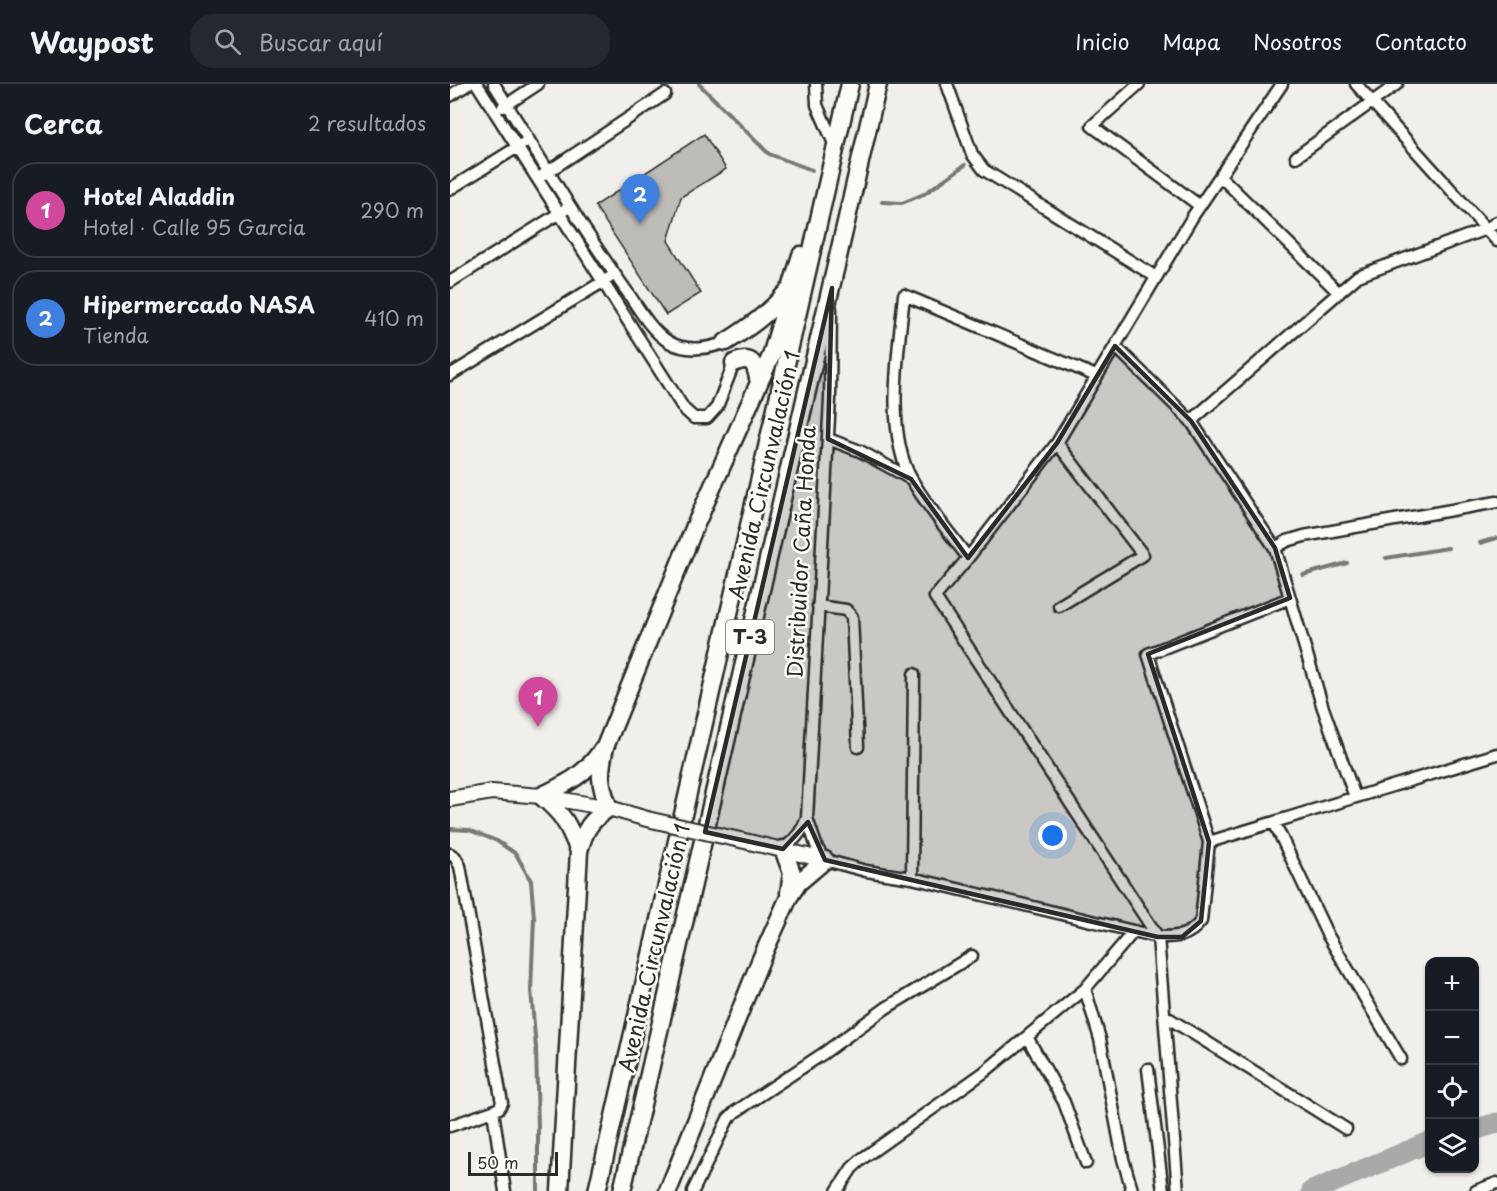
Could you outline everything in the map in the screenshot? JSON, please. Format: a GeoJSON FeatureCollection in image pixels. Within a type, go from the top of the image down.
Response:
{"type":"FeatureCollection","features":[{"type":"Feature","properties":{"kind":"main road","name":"Avenida Circunvalación 1"},"geometry":{"type":"LineString","coordinates":[[597,1191],[850,84]]}},
{"type":"Feature","properties":{"kind":"main road","name":"Avenida Circunvalación 1"},"geometry":{"type":"LineString","coordinates":[[622,1191],[878,84]]}},
{"type":"Feature","properties":{"kind":"main road"},"geometry":{"type":"LineString","coordinates":[[560,1191],[579,851],[584,833],[594,819],[609,808],[601,787],[601,765],[605,747],[695,526],[771,356],[791,286],[826,187]]}},
{"type":"Feature","properties":{"kind":"main road"},"geometry":{"type":"LineString","coordinates":[[726,342],[771,310],[791,286]]}},
{"type":"Feature","properties":{"kind":"main road"},"geometry":{"type":"LineString","coordinates":[[734,363],[748,360],[753,363],[759,383]]}},
{"type":"Feature","properties":{"kind":"main road"},"geometry":{"type":"LineString","coordinates":[[579,851],[567,823],[558,810],[541,796],[571,781],[592,766],[605,747]]}},
{"type":"Feature","properties":{"kind":"main road"},"geometry":{"type":"LineString","coordinates":[[783,849],[792,873],[789,897]]}},
{"type":"Feature","properties":{"kind":"main road"},"geometry":{"type":"LineString","coordinates":[[668,1191],[761,958],[789,897],[798,883],[825,860]]}},
{"type":"Feature","properties":{"kind":"street"},"geometry":{"type":"LineString","coordinates":[[450,96],[468,84]]}},
{"type":"Feature","properties":{"kind":"street"},"geometry":{"type":"LineString","coordinates":[[477,84],[684,409],[694,418],[707,418],[717,407],[734,363]]}},
{"type":"Feature","properties":{"kind":"street"},"geometry":{"type":"LineString","coordinates":[[494,84],[614,274],[652,327],[670,343],[695,348],[712,347],[726,342]]}},
{"type":"Feature","properties":{"kind":"street"},"geometry":{"type":"LineString","coordinates":[[495,113],[538,84]]}},
{"type":"Feature","properties":{"kind":"street"},"geometry":{"type":"LineString","coordinates":[[816,84],[817,105],[836,147]]}},
{"type":"Feature","properties":{"kind":"street"},"geometry":{"type":"LineString","coordinates":[[947,84],[972,154],[984,170],[1156,277]]}},
{"type":"Feature","properties":{"kind":"street"},"geometry":{"type":"LineString","coordinates":[[1139,84],[1092,126],[1200,206]]}},
{"type":"Feature","properties":{"kind":"street"},"geometry":{"type":"LineString","coordinates":[[1178,1191],[1158,937],[935,597],[1057,443],[1200,206],[1282,84]]}},
{"type":"Feature","properties":{"kind":"street"},"geometry":{"type":"LineString","coordinates":[[1356,84],[1497,241]]}},
{"type":"Feature","properties":{"kind":"street"},"geometry":{"type":"LineString","coordinates":[[1296,157],[1397,84]]}},
{"type":"Feature","properties":{"kind":"street"},"geometry":{"type":"LineString","coordinates":[[538,179],[665,94]]}},
{"type":"Feature","properties":{"kind":"street"},"geometry":{"type":"LineString","coordinates":[[450,189],[530,140]]}},
{"type":"Feature","properties":{"kind":"street"},"geometry":{"type":"LineString","coordinates":[[1220,176],[1339,292]]}},
{"type":"Feature","properties":{"kind":"street"},"geometry":{"type":"LineString","coordinates":[[450,282],[571,206]]}},
{"type":"Feature","properties":{"kind":"street"},"geometry":{"type":"LineString","coordinates":[[1191,421],[1358,276],[1497,222]]}},
{"type":"Feature","properties":{"kind":"street"},"geometry":{"type":"LineString","coordinates":[[450,375],[614,274]]}},
{"type":"Feature","properties":{"kind":"street","name":"Distribuidor Caña Honda"},"geometry":{"type":"LineString","coordinates":[[783,849],[794,841],[803,829],[807,818],[828,439],[831,288]]}},
{"type":"Feature","properties":{"kind":"street"},"geometry":{"type":"LineString","coordinates":[[968,558],[911,479],[903,456],[896,425],[895,397],[904,295],[1096,376]]}},
{"type":"Feature","properties":{"kind":"street"},"geometry":{"type":"LineString","coordinates":[[1115,346],[1191,421],[1275,548],[1323,708],[1355,797]]}},
{"type":"Feature","properties":{"kind":"street"},"geometry":{"type":"LineString","coordinates":[[828,439],[860,451],[911,479]]}},
{"type":"Feature","properties":{"kind":"street"},"geometry":{"type":"LineString","coordinates":[[1057,443],[1143,555],[1059,606]]}},
{"type":"Feature","properties":{"kind":"street"},"geometry":{"type":"LineString","coordinates":[[1275,548],[1287,541],[1304,536],[1497,502]]}},
{"type":"Feature","properties":{"kind":"street"},"geometry":{"type":"LineString","coordinates":[[450,799],[492,792],[541,796],[609,808],[866,871],[912,878],[1158,937],[1182,937],[1191,932],[1201,921],[1209,842],[1148,654],[1290,598]]}},
{"type":"Feature","properties":{"kind":"street"},"geometry":{"type":"LineString","coordinates":[[819,606],[846,610],[852,617],[858,747]]}},
{"type":"Feature","properties":{"kind":"street"},"geometry":{"type":"LineString","coordinates":[[912,878],[914,674]]}},
{"type":"Feature","properties":{"kind":"street"},"geometry":{"type":"LineString","coordinates":[[1209,842],[1497,754]]}},
{"type":"Feature","properties":{"kind":"street","name":"Distribuidor Caña Honda"},"geometry":{"type":"LineString","coordinates":[[807,818],[817,848],[825,860]]}},
{"type":"Feature","properties":{"kind":"street"},"geometry":{"type":"LineString","coordinates":[[1274,822],[1327,934],[1401,1059]]}},
{"type":"Feature","properties":{"kind":"street"},"geometry":{"type":"LineString","coordinates":[[450,854],[455,857],[460,867],[502,1103],[493,1111],[450,1126]]}},
{"type":"Feature","properties":{"kind":"street"},"geometry":{"type":"LineString","coordinates":[[837,1191],[852,1168],[863,1158],[983,1073],[1085,989],[1134,930]]}},
{"type":"Feature","properties":{"kind":"street"},"geometry":{"type":"LineString","coordinates":[[693,1191],[728,1119],[735,1112],[824,1053],[886,1008],[972,956]]}},
{"type":"Feature","properties":{"kind":"street"},"geometry":{"type":"LineString","coordinates":[[1085,989],[1100,1039],[1123,1159],[1132,1190]]}},
{"type":"Feature","properties":{"kind":"street"},"geometry":{"type":"LineString","coordinates":[[1165,1016],[1346,1129]]}},
{"type":"Feature","properties":{"kind":"street"},"geometry":{"type":"LineString","coordinates":[[1027,1038],[1064,1102],[1086,1163]]}},
{"type":"Feature","properties":{"kind":"street"},"geometry":{"type":"LineString","coordinates":[[1148,1069],[1163,1191]]}},
{"type":"Feature","properties":{"kind":"street"},"geometry":{"type":"LineString","coordinates":[[493,1111],[505,1191]]}},
{"type":"Feature","properties":{"kind":"street"},"geometry":{"type":"LineString","coordinates":[[1476,1191],[1497,1183]]}},
{"type":"Feature","properties":{"kind":"highlighted area"},"geometry":{"type":"Polygon","coordinates":[[[832,288],[828,439],[911,479],[968,558],[1057,443],[1115,346],[1191,421],[1275,548],[1290,598],[1148,654],[1209,842],[1201,921],[1182,937],[1158,937],[825,860],[808,822],[783,849],[705,832],[832,288]]]}},
{"type":"Feature","properties":{"kind":"building"},"geometry":{"type":"Polygon","coordinates":[[[704,134],[726,169],[681,197],[668,241],[701,293],[666,315],[595,206],[704,134]]]}},
{"type":"Feature","properties":{"kind":"waterway"},"geometry":{"type":"LineString","coordinates":[[699,84],[769,154],[812,170]]}},
{"type":"Feature","properties":{"kind":"waterway"},"geometry":{"type":"LineString","coordinates":[[882,202],[902,203],[924,194],[965,165]]}},
{"type":"Feature","properties":{"kind":"waterway"},"geometry":{"type":"LineString","coordinates":[[1480,543],[1497,538]]}},
{"type":"Feature","properties":{"kind":"waterway"},"geometry":{"type":"LineString","coordinates":[[1386,558],[1448,548]]}},
{"type":"Feature","properties":{"kind":"waterway"},"geometry":{"type":"LineString","coordinates":[[1303,575],[1347,563]]}},
{"type":"Feature","properties":{"kind":"waterway"},"geometry":{"type":"LineString","coordinates":[[450,829],[469,830],[497,841],[516,854],[531,881],[534,918],[531,990],[536,1048],[538,1191]]}},
{"type":"Feature","properties":{"kind":"waterway"},"geometry":{"type":"LineString","coordinates":[[1479,1128],[1497,1123]]}},
{"type":"Feature","properties":{"kind":"waterway"},"geometry":{"type":"LineString","coordinates":[[1312,1191],[1425,1144]]}},
{"type":"Feature","properties":{"kind":"place","name":"Hipermercado NASA"},"geometry":{"type":"Point","coordinates":[640,224]}},
{"type":"Feature","properties":{"kind":"place","name":"Hotel Aladdin"},"geometry":{"type":"Point","coordinates":[538,727]}}]}
